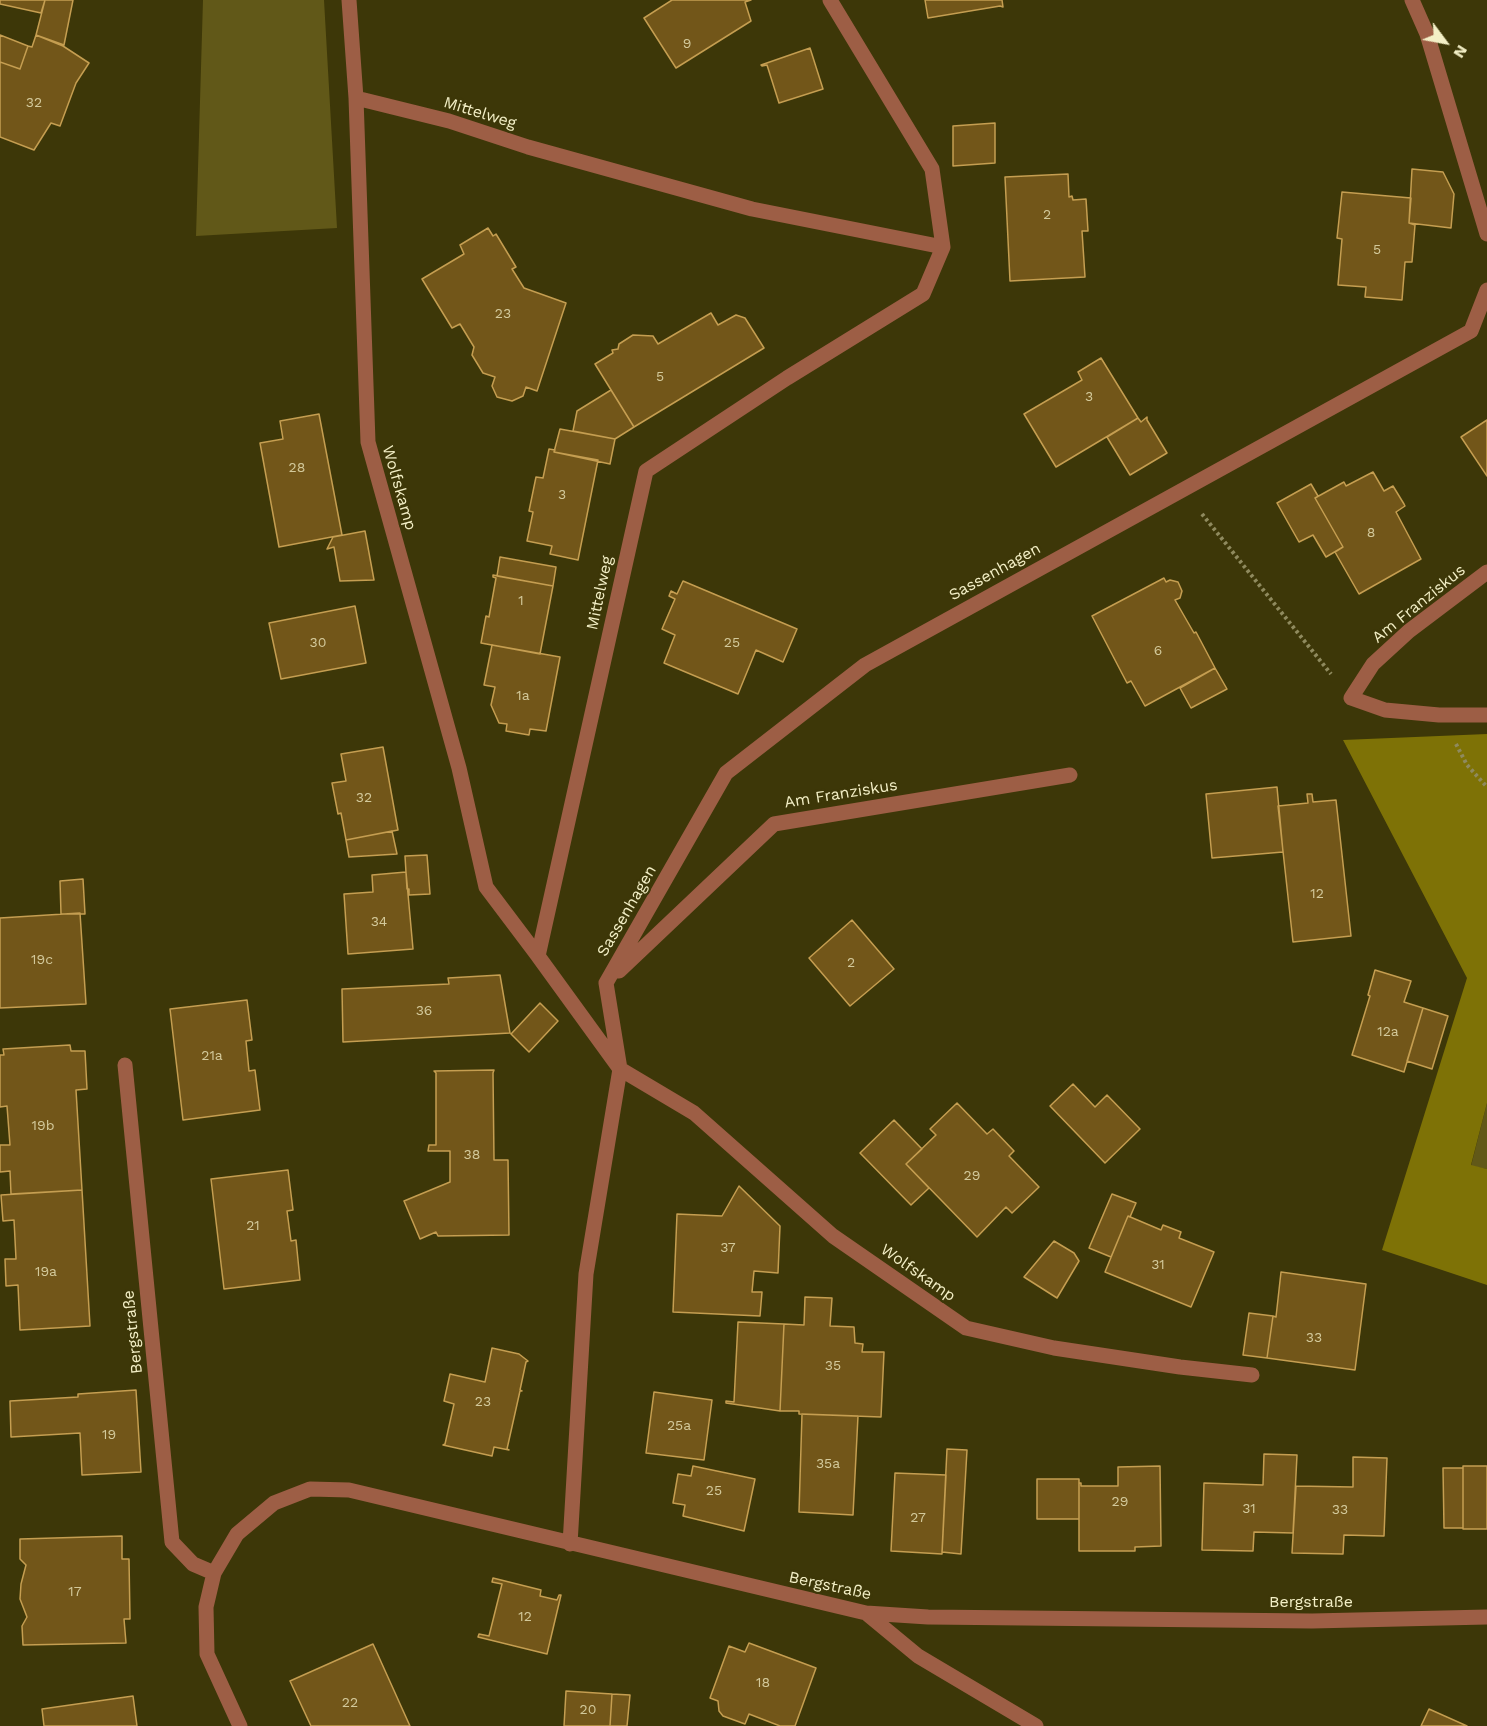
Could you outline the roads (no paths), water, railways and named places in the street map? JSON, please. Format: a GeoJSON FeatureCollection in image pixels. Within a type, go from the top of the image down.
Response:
{"type":"FeatureCollection","features":[{"type":"Feature","properties":{"kind":"street","name":"Wolfskamp"},"geometry":{"type":"LineString","coordinates":[[349,0],[356,98],[368,442],[459,768],[486,887],[538,956]]}},
{"type":"Feature","properties":{"kind":"street"},"geometry":{"type":"LineString","coordinates":[[830,0],[932,169],[943,247]]}},
{"type":"Feature","properties":{"kind":"street"},"geometry":{"type":"LineString","coordinates":[[1412,0],[1427,34],[1487,234]]}},
{"type":"Feature","properties":{"kind":"street","name":"Mittelweg"},"geometry":{"type":"LineString","coordinates":[[356,98],[449,121],[528,147],[752,209],[943,247],[923,294],[787,378],[646,471],[538,956]]}},
{"type":"Feature","properties":{"kind":"street","name":"Sassenhagen"},"geometry":{"type":"LineString","coordinates":[[606,983],[726,773],[865,665],[1471,331],[1487,290]]}},
{"type":"Feature","properties":{"kind":"street","name":"Am Franziskus"},"geometry":{"type":"LineString","coordinates":[[1487,572],[1409,631],[1373,664],[1351,698],[1385,710],[1439,715],[1487,715]]}},
{"type":"Feature","properties":{"kind":"street","name":"Am Franziskus"},"geometry":{"type":"LineString","coordinates":[[606,983],[774,824],[1070,775]]}},
{"type":"Feature","properties":{"kind":"street"},"geometry":{"type":"LineString","coordinates":[[538,956],[620,1069]]}},
{"type":"Feature","properties":{"kind":"street"},"geometry":{"type":"LineString","coordinates":[[570,1544],[586,1274],[620,1069],[606,983]]}},
{"type":"Feature","properties":{"kind":"street","name":"Bergstraße"},"geometry":{"type":"LineString","coordinates":[[125,1065],[172,1542],[193,1564],[214,1573]]}},
{"type":"Feature","properties":{"kind":"street","name":"Wolfskamp"},"geometry":{"type":"LineString","coordinates":[[620,1069],[694,1113],[833,1236],[966,1328],[1054,1348],[1180,1367],[1252,1375]]}},
{"type":"Feature","properties":{"kind":"street","name":"Bergstraße"},"geometry":{"type":"LineString","coordinates":[[240,1726],[207,1654],[206,1607],[214,1573],[237,1534],[274,1503],[310,1490],[349,1490],[866,1613],[928,1617],[1289,1621],[1487,1617]]}},
{"type":"Feature","properties":{"kind":"street"},"geometry":{"type":"LineString","coordinates":[[866,1613],[918,1656],[1036,1726]]}}]}
